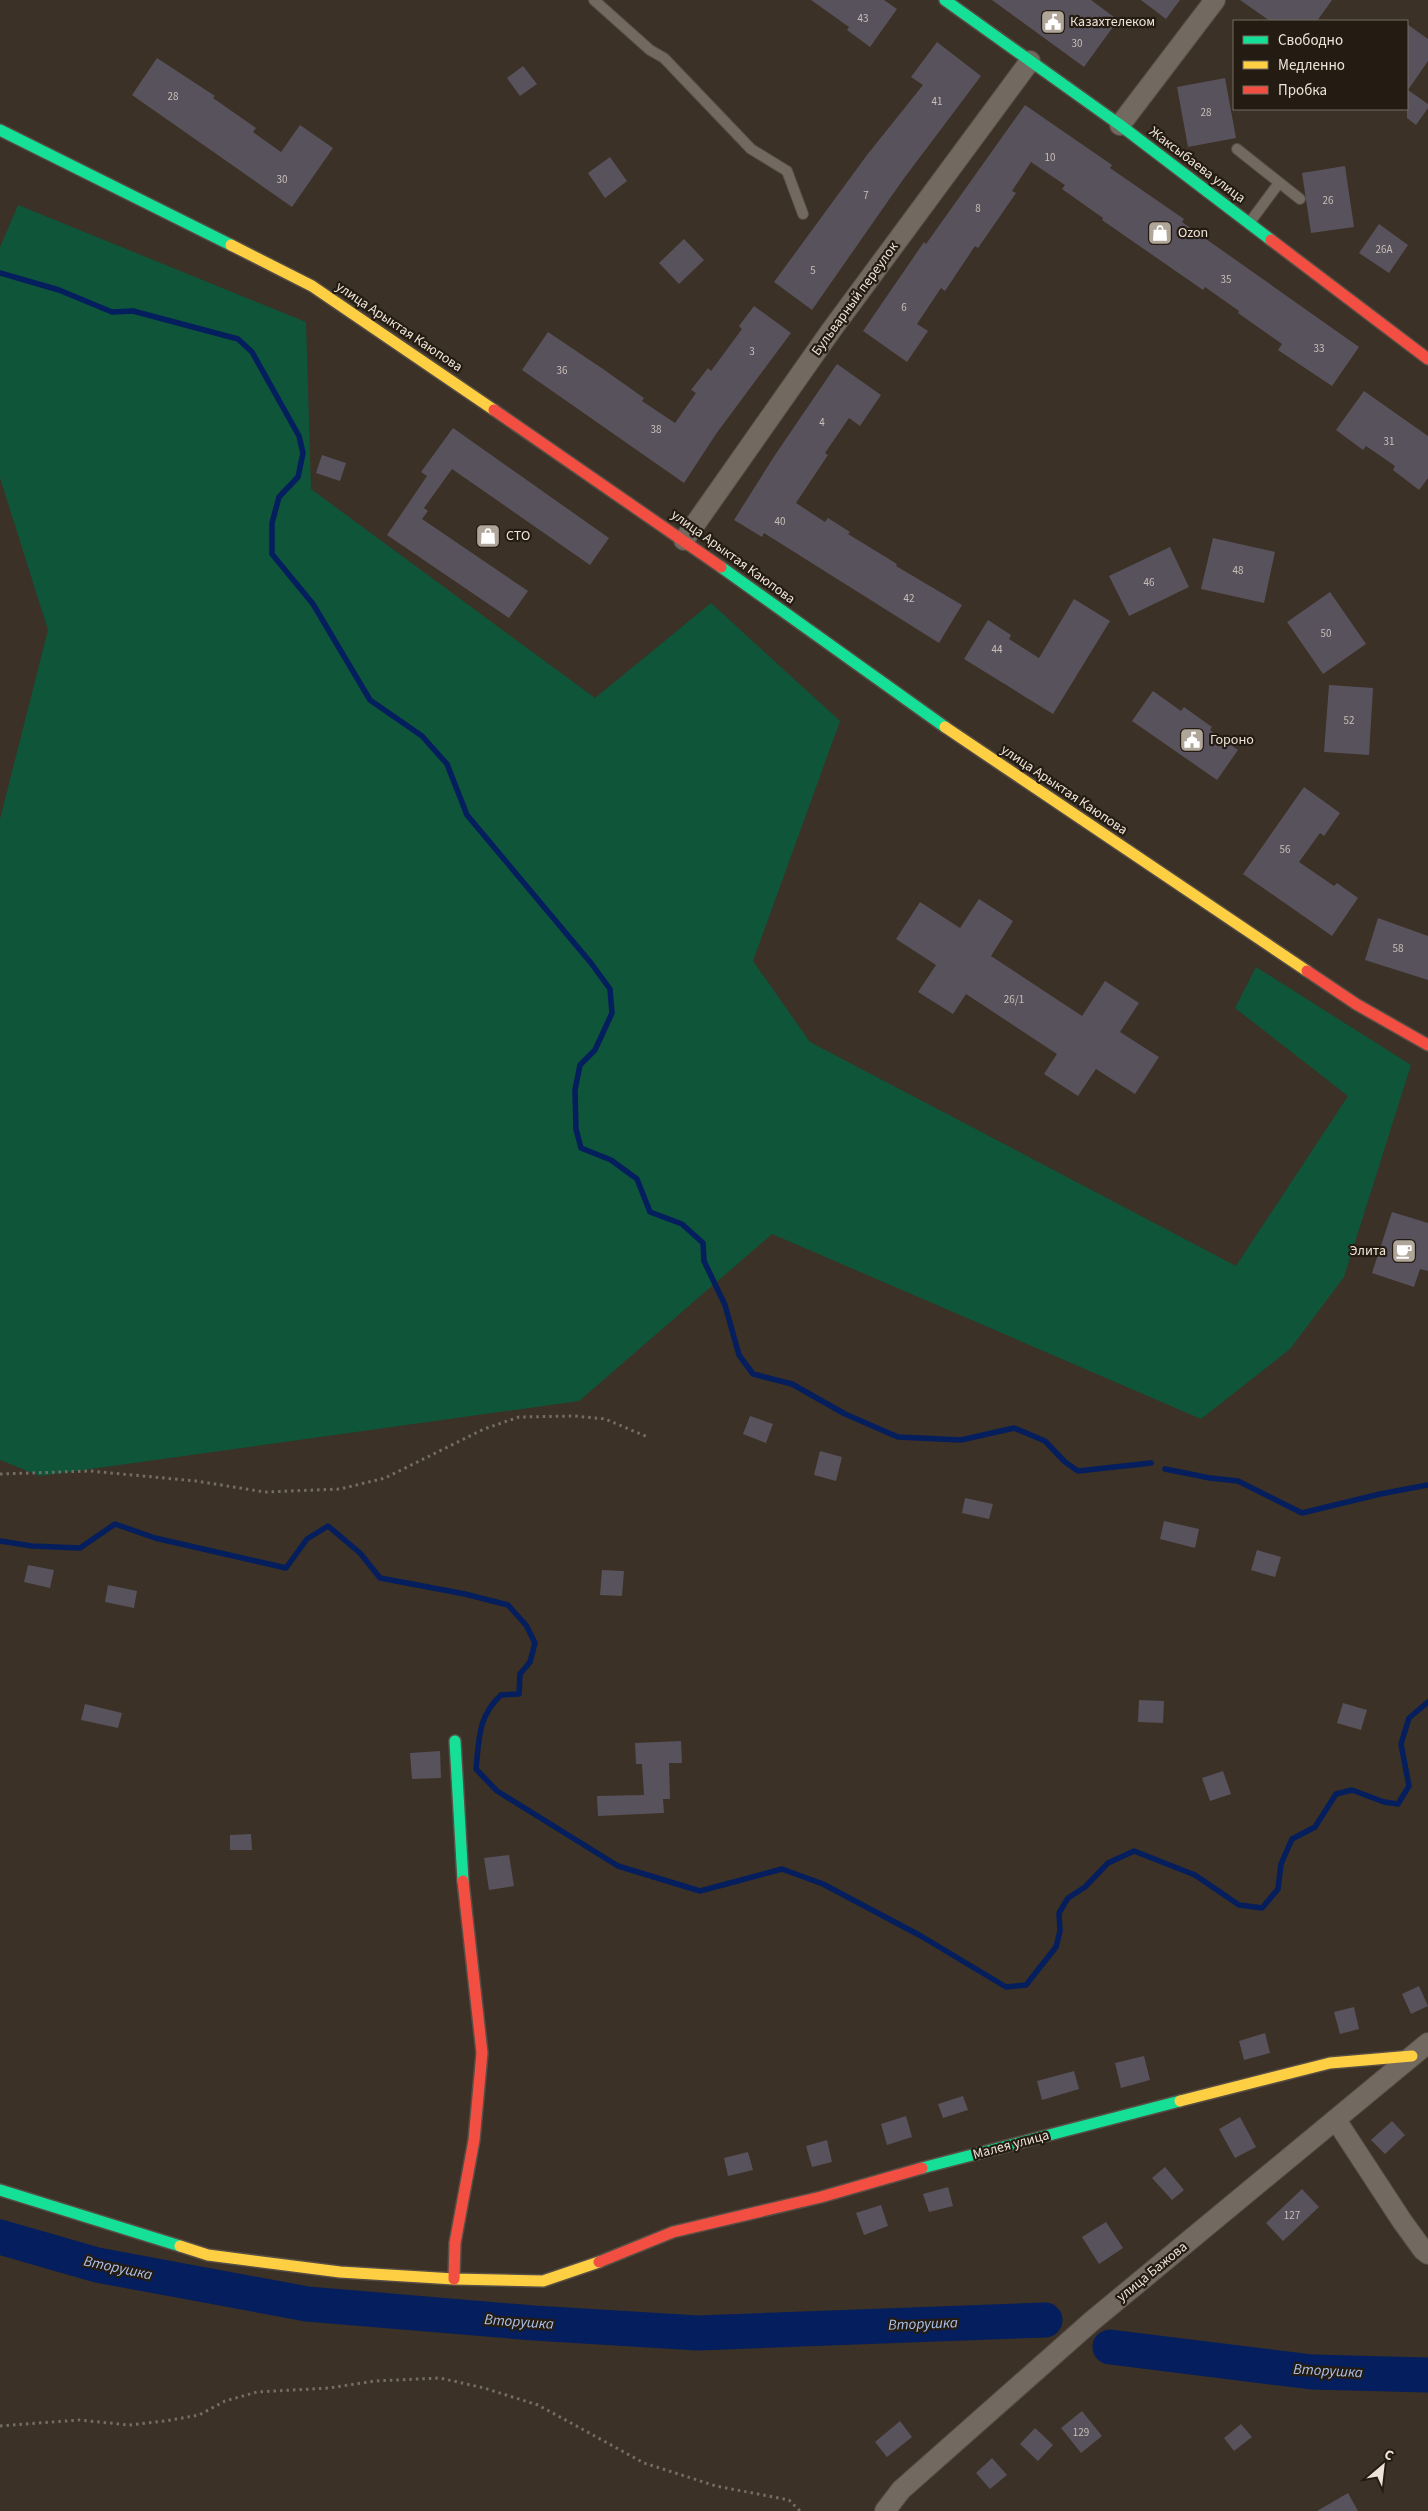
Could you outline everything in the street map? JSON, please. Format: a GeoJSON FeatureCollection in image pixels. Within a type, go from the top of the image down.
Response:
{"type":"FeatureCollection","features":[{"type":"Feature","properties":{"kind":"street","name":"Жаксыбаева улица"},"geometry":{"type":"LineString","coordinates":[[945,0],[1120,125],[1428,359]]}},
{"type":"Feature","properties":{"kind":"street"},"geometry":{"type":"LineString","coordinates":[[1120,125],[1215,0]]}},
{"type":"Feature","properties":{"kind":"street","name":"Бульварный переулок"},"geometry":{"type":"LineString","coordinates":[[684,540],[830,332],[1030,61]]}},
{"type":"Feature","properties":{"kind":"street","name":"улица Арыктая Каюпова"},"geometry":{"type":"LineString","coordinates":[[0,130],[312,286],[684,540],[917,708],[1356,1004],[1428,1045]]}},
{"type":"Feature","properties":{"kind":"street"},"geometry":{"type":"LineString","coordinates":[[454,2279],[455,2243],[474,2140],[482,2053],[462,1876],[455,1741]]}},
{"type":"Feature","properties":{"kind":"street","name":"улица Бажова"},"geometry":{"type":"LineString","coordinates":[[884,2511],[901,2490],[1092,2321],[1428,2042]]}},
{"type":"Feature","properties":{"kind":"street","name":"Малея улица"},"geometry":{"type":"LineString","coordinates":[[0,2190],[208,2255],[340,2272],[454,2279],[543,2281],[616,2256],[672,2232],[822,2197],[948,2161],[1330,2063],[1412,2056]]}},
{"type":"Feature","properties":{"kind":"street"},"geometry":{"type":"LineString","coordinates":[[1336,2120],[1402,2221],[1428,2254]]}},
{"type":"Feature","properties":{"kind":"lane"},"geometry":{"type":"LineString","coordinates":[[594,0],[650,50],[664,58],[751,149],[787,171],[803,214]]}},
{"type":"Feature","properties":{"kind":"lane"},"geometry":{"type":"LineString","coordinates":[[1237,149],[1300,199]]}},
{"type":"Feature","properties":{"kind":"lane"},"geometry":{"type":"LineString","coordinates":[[1250,224],[1279,182]]}},
{"type":"Feature","properties":{"kind":"path"},"geometry":{"type":"LineString","coordinates":[[0,1474],[90,1471],[196,1481],[266,1492],[340,1489],[385,1478],[484,1429],[519,1417],[575,1416],[605,1419],[648,1437]]}},
{"type":"Feature","properties":{"kind":"path"},"geometry":{"type":"LineString","coordinates":[[0,2426],[79,2420],[129,2425],[199,2415],[226,2401],[257,2392],[329,2388],[375,2380],[440,2378],[484,2388],[538,2405],[644,2463],[716,2486],[789,2500],[800,2511]]}},
{"type":"Feature","properties":{"kind":"green space"},"geometry":{"type":"Polygon","coordinates":[[[18,205],[306,322],[311,489],[595,698],[711,603],[840,721],[753,961],[810,1042],[1236,1266],[1348,1096],[1235,1008],[1256,967],[1411,1065],[1344,1277],[1290,1349],[1201,1419],[772,1234],[579,1401],[40,1476],[0,1460],[0,819],[48,630],[0,478],[0,247],[18,205]]]}},
{"type":"Feature","properties":{"kind":"building"},"geometry":{"type":"Polygon","coordinates":[[[811,0],[884,0],[897,9],[870,47],[847,30],[849,27],[811,0]]]}},
{"type":"Feature","properties":{"kind":"building","name":"Казахтелеком"},"geometry":{"type":"Polygon","coordinates":[[[992,0],[1091,0],[1118,20],[1084,67],[992,0]]]}},
{"type":"Feature","properties":{"kind":"building"},"geometry":{"type":"Polygon","coordinates":[[[1141,0],[1180,0],[1166,19],[1141,0]]]}},
{"type":"Feature","properties":{"kind":"building"},"geometry":{"type":"Polygon","coordinates":[[[1240,0],[1332,0],[1318,20],[1269,20],[1240,0]]]}},
{"type":"Feature","properties":{"kind":"building"},"geometry":{"type":"Polygon","coordinates":[[[1408,25],[1428,39],[1428,61],[1408,90],[1408,25]]]}},
{"type":"Feature","properties":{"kind":"building"},"geometry":{"type":"Polygon","coordinates":[[[937,42],[981,76],[902,181],[812,310],[774,282],[867,155],[923,85],[911,77],[937,42]]]}},
{"type":"Feature","properties":{"kind":"building"},"geometry":{"type":"Polygon","coordinates":[[[157,58],[215,96],[213,98],[256,128],[253,132],[281,152],[300,125],[333,148],[292,207],[132,95],[157,58]]]}},
{"type":"Feature","properties":{"kind":"building"},"geometry":{"type":"Polygon","coordinates":[[[523,66],[537,84],[520,96],[507,78],[523,66]]]}},
{"type":"Feature","properties":{"kind":"building"},"geometry":{"type":"Polygon","coordinates":[[[1225,78],[1236,138],[1188,147],[1177,87],[1225,78]]]}},
{"type":"Feature","properties":{"kind":"building"},"geometry":{"type":"Polygon","coordinates":[[[1408,90],[1428,104],[1428,108],[1416,125],[1407,118],[1408,90]]]}},
{"type":"Feature","properties":{"kind":"building"},"geometry":{"type":"Polygon","coordinates":[[[1025,105],[1112,165],[1110,168],[1184,219],[1182,222],[1359,347],[1332,386],[1278,350],[1282,344],[1238,313],[1239,311],[1205,287],[1203,290],[1102,220],[1103,218],[1062,189],[1065,185],[1031,162],[1012,191],[1016,193],[978,248],[975,246],[945,291],[941,288],[917,324],[928,331],[907,362],[863,331],[924,242],[926,244],[1025,105]]]}},
{"type":"Feature","properties":{"kind":"building"},"geometry":{"type":"Polygon","coordinates":[[[610,157],[627,181],[605,198],[588,173],[610,157]]]}},
{"type":"Feature","properties":{"kind":"building"},"geometry":{"type":"Polygon","coordinates":[[[1345,166],[1354,227],[1311,233],[1302,173],[1345,166]]]}},
{"type":"Feature","properties":{"kind":"building"},"geometry":{"type":"Polygon","coordinates":[[[1379,224],[1408,245],[1389,273],[1359,253],[1379,224]]]}},
{"type":"Feature","properties":{"kind":"building"},"geometry":{"type":"Polygon","coordinates":[[[684,239],[704,260],[679,284],[659,263],[684,239]]]}},
{"type":"Feature","properties":{"kind":"building"},"geometry":{"type":"Polygon","coordinates":[[[754,306],[791,333],[716,434],[684,483],[522,370],[548,332],[644,398],[642,401],[675,423],[696,393],[691,390],[708,368],[711,371],[742,329],[739,326],[754,306]]]}},
{"type":"Feature","properties":{"kind":"building"},"geometry":{"type":"Polygon","coordinates":[[[837,364],[881,395],[860,426],[849,418],[825,453],[828,455],[796,503],[825,522],[828,518],[850,532],[848,534],[897,564],[896,566],[962,605],[939,643],[764,533],[762,537],[734,520],[775,455],[837,364]]]}},
{"type":"Feature","properties":{"kind":"building"},"geometry":{"type":"Polygon","coordinates":[[[1364,391],[1428,436],[1428,478],[1419,490],[1393,470],[1395,466],[1366,446],[1363,450],[1336,430],[1364,391]]]}},
{"type":"Feature","properties":{"kind":"building"},"geometry":{"type":"Polygon","coordinates":[[[453,428],[609,538],[590,565],[452,469],[424,508],[428,511],[422,519],[528,591],[509,618],[387,535],[427,476],[421,472],[453,428]]]}},
{"type":"Feature","properties":{"kind":"building"},"geometry":{"type":"Polygon","coordinates":[[[322,455],[346,463],[340,481],[316,473],[322,455]]]}},
{"type":"Feature","properties":{"kind":"building"},"geometry":{"type":"Polygon","coordinates":[[[1213,538],[1275,552],[1264,603],[1201,589],[1213,538]]]}},
{"type":"Feature","properties":{"kind":"building"},"geometry":{"type":"Polygon","coordinates":[[[1170,547],[1189,587],[1129,616],[1109,576],[1170,547]]]}},
{"type":"Feature","properties":{"kind":"building"},"geometry":{"type":"Polygon","coordinates":[[[1330,592],[1366,644],[1323,674],[1287,622],[1330,592]]]}},
{"type":"Feature","properties":{"kind":"building"},"geometry":{"type":"Polygon","coordinates":[[[1074,599],[1110,621],[1053,714],[964,659],[988,620],[1011,635],[1009,639],[1039,658],[1074,599]]]}},
{"type":"Feature","properties":{"kind":"building"},"geometry":{"type":"Polygon","coordinates":[[[1329,685],[1373,688],[1369,755],[1324,752],[1329,685]]]}},
{"type":"Feature","properties":{"kind":"building","name":"Гороно"},"geometry":{"type":"Polygon","coordinates":[[[1153,691],[1181,711],[1184,707],[1212,727],[1210,730],[1238,750],[1217,780],[1132,721],[1153,691]]]}},
{"type":"Feature","properties":{"kind":"building"},"geometry":{"type":"Polygon","coordinates":[[[1304,787],[1340,813],[1324,836],[1320,833],[1299,862],[1334,886],[1337,883],[1358,898],[1332,936],[1243,874],[1304,787]]]}},
{"type":"Feature","properties":{"kind":"building"},"geometry":{"type":"Polygon","coordinates":[[[979,899],[1013,921],[991,956],[1082,1016],[1105,981],[1139,1003],[1120,1032],[1159,1057],[1135,1094],[1096,1069],[1078,1096],[1044,1074],[1057,1054],[966,994],[953,1014],[918,992],[936,965],[896,939],[920,902],[960,928],[979,899]]]}},
{"type":"Feature","properties":{"kind":"building"},"geometry":{"type":"Polygon","coordinates":[[[1378,918],[1428,936],[1428,980],[1365,960],[1378,918]]]}},
{"type":"Feature","properties":{"kind":"building"},"geometry":{"type":"Polygon","coordinates":[[[1392,1212],[1428,1223],[1428,1271],[1420,1269],[1414,1287],[1372,1273],[1392,1212]]]}},
{"type":"Feature","properties":{"kind":"building"},"geometry":{"type":"Polygon","coordinates":[[[750,1416],[773,1424],[766,1443],[743,1434],[750,1416]]]}},
{"type":"Feature","properties":{"kind":"building"},"geometry":{"type":"Polygon","coordinates":[[[820,1451],[842,1457],[836,1481],[814,1475],[820,1451]]]}},
{"type":"Feature","properties":{"kind":"building"},"geometry":{"type":"Polygon","coordinates":[[[965,1498],[993,1504],[989,1519],[962,1513],[965,1498]]]}},
{"type":"Feature","properties":{"kind":"building"},"geometry":{"type":"Polygon","coordinates":[[[1164,1521],[1199,1529],[1195,1548],[1160,1539],[1164,1521]]]}},
{"type":"Feature","properties":{"kind":"building"},"geometry":{"type":"Polygon","coordinates":[[[1257,1550],[1281,1557],[1275,1577],[1251,1570],[1257,1550]]]}},
{"type":"Feature","properties":{"kind":"building"},"geometry":{"type":"Polygon","coordinates":[[[28,1565],[54,1570],[50,1588],[24,1582],[28,1565]]]}},
{"type":"Feature","properties":{"kind":"building"},"geometry":{"type":"Polygon","coordinates":[[[602,1570],[624,1571],[622,1596],[600,1595],[602,1570]]]}},
{"type":"Feature","properties":{"kind":"building"},"geometry":{"type":"Polygon","coordinates":[[[108,1585],[137,1591],[134,1608],[105,1602],[108,1585]]]}},
{"type":"Feature","properties":{"kind":"building"},"geometry":{"type":"Polygon","coordinates":[[[1139,1700],[1164,1701],[1163,1723],[1138,1722],[1139,1700]]]}},
{"type":"Feature","properties":{"kind":"building"},"geometry":{"type":"Polygon","coordinates":[[[1343,1703],[1367,1710],[1361,1730],[1337,1723],[1343,1703]]]}},
{"type":"Feature","properties":{"kind":"building"},"geometry":{"type":"Polygon","coordinates":[[[85,1704],[122,1713],[118,1728],[81,1720],[85,1704]]]}},
{"type":"Feature","properties":{"kind":"building"},"geometry":{"type":"Polygon","coordinates":[[[681,1741],[682,1763],[669,1763],[670,1799],[663,1799],[664,1813],[598,1816],[597,1796],[644,1795],[642,1764],[636,1764],[635,1743],[681,1741]]]}},
{"type":"Feature","properties":{"kind":"building"},"geometry":{"type":"Polygon","coordinates":[[[440,1751],[441,1778],[412,1779],[410,1753],[440,1751]]]}},
{"type":"Feature","properties":{"kind":"building"},"geometry":{"type":"Polygon","coordinates":[[[1223,1771],[1231,1794],[1210,1801],[1202,1778],[1223,1771]]]}},
{"type":"Feature","properties":{"kind":"building"},"geometry":{"type":"Polygon","coordinates":[[[251,1834],[252,1850],[230,1850],[230,1835],[251,1834]]]}},
{"type":"Feature","properties":{"kind":"building"},"geometry":{"type":"Polygon","coordinates":[[[509,1855],[514,1886],[489,1890],[484,1858],[509,1855]]]}},
{"type":"Feature","properties":{"kind":"building"},"geometry":{"type":"Polygon","coordinates":[[[1419,1986],[1428,2006],[1411,2014],[1402,1994],[1419,1986]]]}},
{"type":"Feature","properties":{"kind":"building"},"geometry":{"type":"Polygon","coordinates":[[[1354,2007],[1359,2029],[1340,2034],[1334,2012],[1354,2007]]]}},
{"type":"Feature","properties":{"kind":"building"},"geometry":{"type":"Polygon","coordinates":[[[1265,2033],[1270,2053],[1244,2060],[1239,2041],[1265,2033]]]}},
{"type":"Feature","properties":{"kind":"building"},"geometry":{"type":"Polygon","coordinates":[[[1144,2056],[1150,2080],[1121,2088],[1115,2063],[1144,2056]]]}},
{"type":"Feature","properties":{"kind":"building"},"geometry":{"type":"Polygon","coordinates":[[[1074,2071],[1079,2089],[1042,2100],[1037,2081],[1074,2071]]]}},
{"type":"Feature","properties":{"kind":"building"},"geometry":{"type":"Polygon","coordinates":[[[963,2096],[968,2110],[943,2118],[938,2104],[963,2096]]]}},
{"type":"Feature","properties":{"kind":"building"},"geometry":{"type":"Polygon","coordinates":[[[906,2116],[912,2137],[887,2145],[881,2124],[906,2116]]]}},
{"type":"Feature","properties":{"kind":"building"},"geometry":{"type":"Polygon","coordinates":[[[1240,2117],[1256,2147],[1235,2158],[1219,2129],[1240,2117]]]}},
{"type":"Feature","properties":{"kind":"building"},"geometry":{"type":"Polygon","coordinates":[[[1392,2121],[1405,2135],[1385,2154],[1371,2140],[1392,2121]]]}},
{"type":"Feature","properties":{"kind":"building"},"geometry":{"type":"Polygon","coordinates":[[[827,2140],[832,2162],[812,2167],[806,2146],[827,2140]]]}},
{"type":"Feature","properties":{"kind":"building"},"geometry":{"type":"Polygon","coordinates":[[[748,2152],[753,2170],[728,2176],[724,2158],[748,2152]]]}},
{"type":"Feature","properties":{"kind":"building"},"geometry":{"type":"Polygon","coordinates":[[[1165,2167],[1184,2190],[1172,2200],[1152,2178],[1165,2167]]]}},
{"type":"Feature","properties":{"kind":"building"},"geometry":{"type":"Polygon","coordinates":[[[948,2187],[953,2206],[929,2212],[923,2194],[948,2187]]]}},
{"type":"Feature","properties":{"kind":"building"},"geometry":{"type":"Polygon","coordinates":[[[1302,2189],[1319,2207],[1283,2241],[1266,2223],[1302,2189]]]}},
{"type":"Feature","properties":{"kind":"building"},"geometry":{"type":"Polygon","coordinates":[[[881,2205],[888,2226],[864,2235],[856,2213],[881,2205]]]}},
{"type":"Feature","properties":{"kind":"building"},"geometry":{"type":"Polygon","coordinates":[[[1106,2222],[1123,2248],[1099,2264],[1082,2237],[1106,2222]]]}},
{"type":"Feature","properties":{"kind":"building"},"geometry":{"type":"Polygon","coordinates":[[[1082,2411],[1102,2436],[1081,2453],[1061,2428],[1082,2411]]]}},
{"type":"Feature","properties":{"kind":"building"},"geometry":{"type":"Polygon","coordinates":[[[900,2421],[912,2437],[887,2457],[875,2442],[900,2421]]]}},
{"type":"Feature","properties":{"kind":"building"},"geometry":{"type":"Polygon","coordinates":[[[1241,2424],[1252,2437],[1234,2451],[1224,2438],[1241,2424]]]}},
{"type":"Feature","properties":{"kind":"building"},"geometry":{"type":"Polygon","coordinates":[[[1035,2428],[1053,2445],[1038,2461],[1020,2444],[1035,2428]]]}},
{"type":"Feature","properties":{"kind":"building"},"geometry":{"type":"Polygon","coordinates":[[[992,2458],[1007,2475],[990,2489],[976,2473],[992,2458]]]}},
{"type":"Feature","properties":{"kind":"building"},"geometry":{"type":"Polygon","coordinates":[[[1348,2493],[1358,2511],[1317,2511],[1348,2493]]]}},
{"type":"Feature","properties":{"kind":"waterway"},"geometry":{"type":"LineString","coordinates":[[0,273],[59,290],[112,312],[133,311],[238,339],[252,352],[299,436],[303,453],[298,477],[279,497],[272,523],[272,554],[313,604],[370,700],[422,736],[447,764],[467,815],[591,963],[610,989],[612,1013],[595,1050],[580,1065],[575,1090],[576,1129],[581,1148],[611,1160],[637,1179],[650,1212],[682,1224],[703,1243],[704,1261],[725,1305],[739,1355],[753,1374],[792,1384],[845,1414],[898,1437],[961,1440],[1014,1428],[1045,1441],[1065,1462],[1078,1471],[1151,1463]]}},
{"type":"Feature","properties":{"kind":"waterway"},"geometry":{"type":"LineString","coordinates":[[1165,1469],[1210,1478],[1238,1481],[1302,1513],[1380,1494],[1428,1485]]}},
{"type":"Feature","properties":{"kind":"waterway"},"geometry":{"type":"LineString","coordinates":[[0,1541],[32,1546],[80,1548],[115,1524],[155,1538],[286,1568],[307,1539],[328,1526],[360,1553],[380,1578],[465,1594],[508,1605],[526,1625],[535,1643],[530,1662],[520,1674],[519,1694],[501,1695],[488,1711],[481,1729],[476,1769],[497,1791],[618,1866],[700,1891],[782,1869],[823,1884],[921,1936],[1006,1987],[1026,1985],[1056,1947],[1060,1931],[1059,1913],[1068,1898],[1085,1887],[1108,1863],[1134,1851],[1195,1875],[1239,1905],[1262,1908],[1278,1889],[1281,1864],[1292,1839],[1315,1827],[1336,1794],[1352,1790],[1384,1802],[1398,1804],[1409,1786],[1401,1744],[1409,1718],[1428,1702]]}},
{"type":"Feature","properties":{"kind":"waterway","name":"Вторушка"},"geometry":{"type":"LineString","coordinates":[[0,2237],[97,2265],[307,2304],[534,2323],[698,2333],[1045,2320]]}},
{"type":"Feature","properties":{"kind":"waterway","name":"Вторушка"},"geometry":{"type":"LineString","coordinates":[[1110,2347],[1312,2372],[1428,2375]]}},
{"type":"Feature","properties":{"kind":"traffic: fast"},"geometry":{"type":"LineString","coordinates":[[945,0],[1120,125],[1271,240]]}},
{"type":"Feature","properties":{"kind":"traffic: fast"},"geometry":{"type":"LineString","coordinates":[[0,130],[231,245]]}},
{"type":"Feature","properties":{"kind":"traffic: fast"},"geometry":{"type":"LineString","coordinates":[[721,567],[945,727]]}},
{"type":"Feature","properties":{"kind":"traffic: fast"},"geometry":{"type":"LineString","coordinates":[[455,1741],[463,1881]]}},
{"type":"Feature","properties":{"kind":"traffic: fast"},"geometry":{"type":"LineString","coordinates":[[922,2168],[1180,2101]]}},
{"type":"Feature","properties":{"kind":"traffic: fast"},"geometry":{"type":"LineString","coordinates":[[0,2190],[180,2246]]}},
{"type":"Feature","properties":{"kind":"traffic: slow"},"geometry":{"type":"LineString","coordinates":[[231,245],[312,286],[494,410]]}},
{"type":"Feature","properties":{"kind":"traffic: slow"},"geometry":{"type":"LineString","coordinates":[[945,727],[1307,971]]}},
{"type":"Feature","properties":{"kind":"traffic: slow"},"geometry":{"type":"LineString","coordinates":[[1180,2101],[1330,2063],[1412,2056]]}},
{"type":"Feature","properties":{"kind":"traffic: slow"},"geometry":{"type":"LineString","coordinates":[[180,2246],[208,2255],[340,2272],[454,2279],[543,2281],[599,2262]]}},
{"type":"Feature","properties":{"kind":"traffic: jam"},"geometry":{"type":"LineString","coordinates":[[1271,240],[1428,359]]}},
{"type":"Feature","properties":{"kind":"traffic: jam"},"geometry":{"type":"LineString","coordinates":[[494,410],[721,567]]}},
{"type":"Feature","properties":{"kind":"traffic: jam"},"geometry":{"type":"LineString","coordinates":[[1307,971],[1356,1004],[1428,1045]]}},
{"type":"Feature","properties":{"kind":"traffic: jam"},"geometry":{"type":"LineString","coordinates":[[454,2279],[455,2243],[474,2140],[482,2053],[463,1881]]}},
{"type":"Feature","properties":{"kind":"traffic: jam"},"geometry":{"type":"LineString","coordinates":[[599,2262],[673,2232],[821,2197],[922,2168]]}},
{"type":"Feature","properties":{"kind":"place","name":"Казахтелеком"},"geometry":{"type":"Point","coordinates":[1053,22]}},
{"type":"Feature","properties":{"kind":"place","name":"Ozon"},"geometry":{"type":"Point","coordinates":[1160,233]}},
{"type":"Feature","properties":{"kind":"place","name":"СТО"},"geometry":{"type":"Point","coordinates":[488,536]}},
{"type":"Feature","properties":{"kind":"place","name":"Гороно"},"geometry":{"type":"Point","coordinates":[1192,740]}},
{"type":"Feature","properties":{"kind":"place","name":"Элита"},"geometry":{"type":"Point","coordinates":[1404,1251]}}]}
